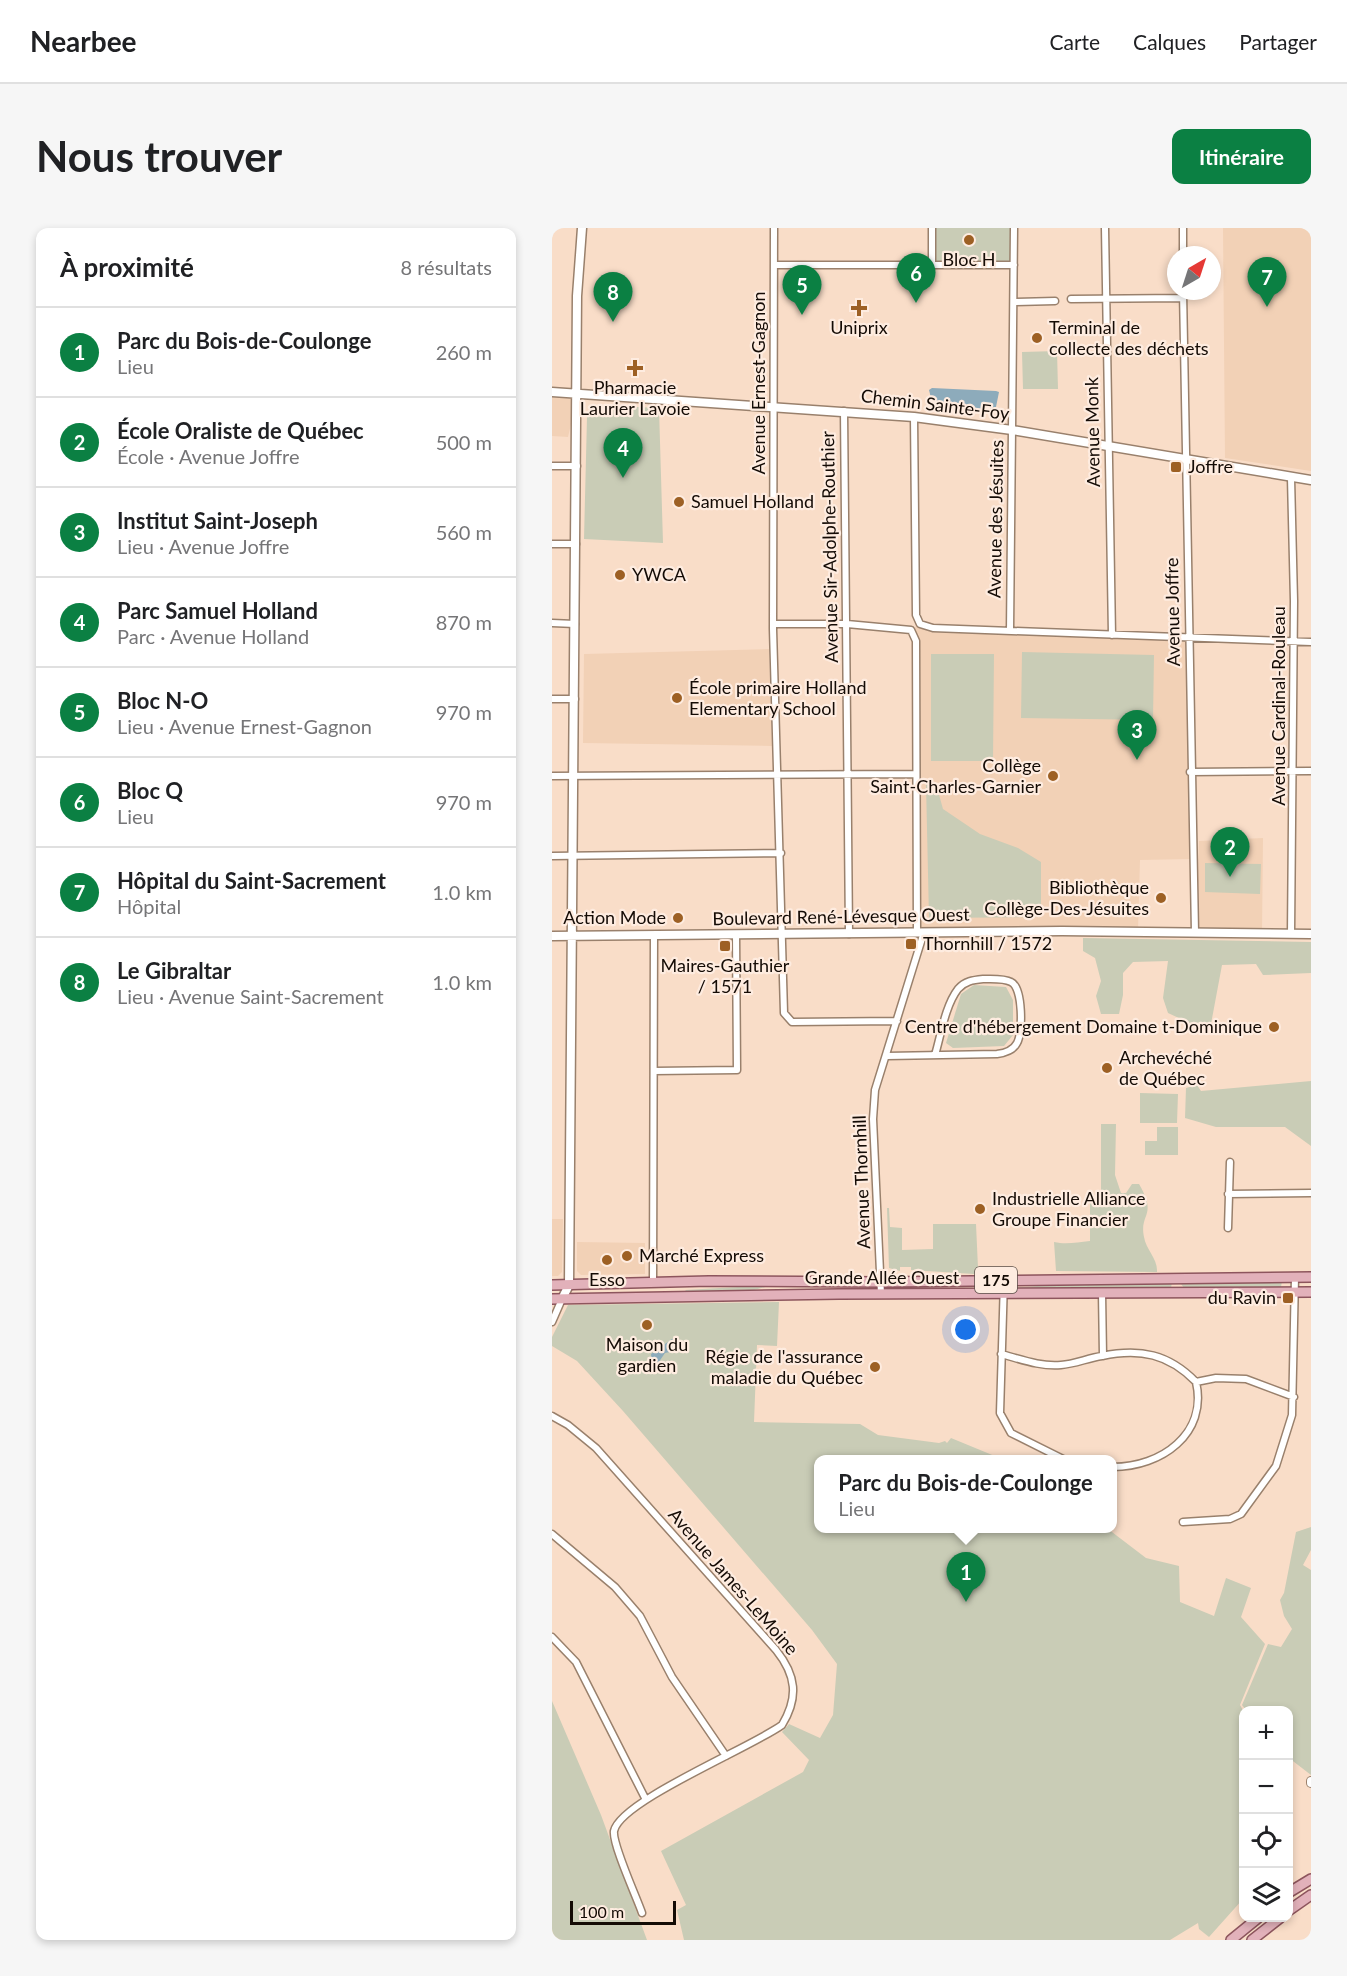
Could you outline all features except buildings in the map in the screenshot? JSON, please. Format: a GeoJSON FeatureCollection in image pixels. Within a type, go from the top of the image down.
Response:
{"type":"FeatureCollection","features":[{"type":"Feature","properties":{"kind":"main road"},"geometry":{"type":"LineString","coordinates":[[557,1299],[569,1286],[577,296],[582,228]]}},
{"type":"Feature","properties":{"kind":"main road","name":"Chemin Sainte-Foy"},"geometry":{"type":"LineString","coordinates":[[552,392],[914,417],[1012,430],[1186,461],[1311,480]]}},
{"type":"Feature","properties":{"kind":"main road","name":"Boulevard René-Lévesque Ouest"},"geometry":{"type":"LineString","coordinates":[[552,936],[921,932],[1311,934]]}},
{"type":"Feature","properties":{"kind":"main road","name":"Grande Allée Ouest"},"geometry":{"type":"LineString","coordinates":[[569,1286],[653,1283],[1311,1277]]}},
{"type":"Feature","properties":{"kind":"main road"},"geometry":{"type":"LineString","coordinates":[[1177,1278],[1177,1293]]}},
{"type":"Feature","properties":{"kind":"main road","name":"175"},"geometry":{"type":"LineString","coordinates":[[552,1286],[569,1286]]}},
{"type":"Feature","properties":{"kind":"main road","name":"Grande Allée Ouest"},"geometry":{"type":"LineString","coordinates":[[557,1299],[881,1294],[1311,1292]]}},
{"type":"Feature","properties":{"kind":"main road"},"geometry":{"type":"LineString","coordinates":[[1293,1890],[1311,1879]]}},
{"type":"Feature","properties":{"kind":"main road"},"geometry":{"type":"LineString","coordinates":[[1293,1908],[1311,1895]]}},
{"type":"Feature","properties":{"kind":"main road"},"geometry":{"type":"LineString","coordinates":[[1231,1940],[1252,1922]]}},
{"type":"Feature","properties":{"kind":"main road"},"geometry":{"type":"LineString","coordinates":[[1252,1940],[1274,1922]]}},
{"type":"Feature","properties":{"kind":"street","name":"Avenue Ernest-Gagnon"},"geometry":{"type":"LineString","coordinates":[[774,228],[773,624],[781,853],[783,1013],[787,1020],[803,1022],[897,1021]]}},
{"type":"Feature","properties":{"kind":"street"},"geometry":{"type":"LineString","coordinates":[[932,228],[933,265]]}},
{"type":"Feature","properties":{"kind":"street","name":"Avenue des Jésuites"},"geometry":{"type":"LineString","coordinates":[[1010,631],[1014,228]]}},
{"type":"Feature","properties":{"kind":"street","name":"Avenue Monk"},"geometry":{"type":"LineString","coordinates":[[1105,228],[1112,635]]}},
{"type":"Feature","properties":{"kind":"street"},"geometry":{"type":"LineString","coordinates":[[1183,228],[1183,246]]}},
{"type":"Feature","properties":{"kind":"street"},"geometry":{"type":"LineString","coordinates":[[775,265],[1014,265]]}},
{"type":"Feature","properties":{"kind":"street"},"geometry":{"type":"LineString","coordinates":[[1071,299],[1167,296]]}},
{"type":"Feature","properties":{"kind":"street","name":"Avenue Joffre"},"geometry":{"type":"LineString","coordinates":[[1183,300],[1190,772],[1195,932]]}},
{"type":"Feature","properties":{"kind":"street"},"geometry":{"type":"LineString","coordinates":[[1015,302],[1055,301]]}},
{"type":"Feature","properties":{"kind":"street","name":"Avenue Sir-Adolphe-Routhier"},"geometry":{"type":"LineString","coordinates":[[844,411],[849,934]]}},
{"type":"Feature","properties":{"kind":"street"},"geometry":{"type":"LineString","coordinates":[[914,417],[916,615],[920,624],[933,628],[1311,642]]}},
{"type":"Feature","properties":{"kind":"street"},"geometry":{"type":"LineString","coordinates":[[552,466],[577,466]]}},
{"type":"Feature","properties":{"kind":"street","name":"Avenue Cardinal-Rouleau"},"geometry":{"type":"LineString","coordinates":[[1291,478],[1294,601],[1291,934]]}},
{"type":"Feature","properties":{"kind":"street"},"geometry":{"type":"LineString","coordinates":[[552,544],[576,544]]}},
{"type":"Feature","properties":{"kind":"street"},"geometry":{"type":"LineString","coordinates":[[552,623],[575,624]]}},
{"type":"Feature","properties":{"kind":"street"},"geometry":{"type":"LineString","coordinates":[[773,624],[847,624]]}},
{"type":"Feature","properties":{"kind":"street","name":"Avenue Thornhill"},"geometry":{"type":"LineString","coordinates":[[847,624],[911,630],[916,641],[915,774],[921,932],[887,1056],[875,1090],[873,1119],[881,1294]]}},
{"type":"Feature","properties":{"kind":"street"},"geometry":{"type":"LineString","coordinates":[[552,699],[575,699]]}},
{"type":"Feature","properties":{"kind":"street"},"geometry":{"type":"LineString","coordinates":[[1190,772],[1311,771]]}},
{"type":"Feature","properties":{"kind":"street"},"geometry":{"type":"LineString","coordinates":[[552,777],[915,774]]}},
{"type":"Feature","properties":{"kind":"street"},"geometry":{"type":"LineString","coordinates":[[552,856],[781,853]]}},
{"type":"Feature","properties":{"kind":"street"},"geometry":{"type":"LineString","coordinates":[[654,1071],[737,1070],[736,934]]}},
{"type":"Feature","properties":{"kind":"street"},"geometry":{"type":"LineString","coordinates":[[653,1283],[654,935]]}},
{"type":"Feature","properties":{"kind":"street"},"geometry":{"type":"LineString","coordinates":[[887,1056],[997,1054],[1011,1049],[1021,1035],[1020,999],[1016,986],[1011,981],[987,979],[966,982],[959,987],[951,1003],[935,1055]]}},
{"type":"Feature","properties":{"kind":"street"},"geometry":{"type":"LineString","coordinates":[[1228,1228],[1230,1162]]}},
{"type":"Feature","properties":{"kind":"street"},"geometry":{"type":"LineString","coordinates":[[1228,1194],[1311,1192]]}},
{"type":"Feature","properties":{"kind":"street"},"geometry":{"type":"LineString","coordinates":[[1183,1522],[1230,1519],[1241,1514],[1276,1466],[1292,1415],[1294,1397],[1295,1277]]}},
{"type":"Feature","properties":{"kind":"street"},"geometry":{"type":"LineString","coordinates":[[1004,1280],[1000,1413],[1011,1433],[1055,1455]]}},
{"type":"Feature","properties":{"kind":"street"},"geometry":{"type":"LineString","coordinates":[[1102,1293],[1103,1356]]}},
{"type":"Feature","properties":{"kind":"street"},"geometry":{"type":"LineString","coordinates":[[552,1322],[557,1299]]}},
{"type":"Feature","properties":{"kind":"street"},"geometry":{"type":"LineString","coordinates":[[1002,1353],[1036,1364],[1059,1366],[1103,1356],[1151,1354],[1178,1365],[1196,1382],[1198,1408],[1191,1431],[1179,1444],[1164,1455],[1117,1467]]}},
{"type":"Feature","properties":{"kind":"street"},"geometry":{"type":"LineString","coordinates":[[1196,1382],[1216,1378],[1246,1379],[1294,1397]]}},
{"type":"Feature","properties":{"kind":"street","name":"Avenue James-LeMoine"},"geometry":{"type":"LineString","coordinates":[[552,1416],[568,1425],[596,1448],[786,1663],[794,1687],[794,1697],[782,1725],[645,1798],[617,1825],[614,1839],[642,1913]]}},
{"type":"Feature","properties":{"kind":"street"},"geometry":{"type":"LineString","coordinates":[[552,1534],[615,1587],[640,1616],[672,1677],[726,1756]]}},
{"type":"Feature","properties":{"kind":"street"},"geometry":{"type":"LineString","coordinates":[[552,1636],[576,1662],[645,1798]]}},
{"type":"Feature","properties":{"kind":"street"},"geometry":{"type":"LineString","coordinates":[[1301,1902],[1311,1903]]}},
{"type":"Feature","properties":{"kind":"shaded area"},"geometry":{"type":"Polygon","coordinates":[[[1223,228],[1311,228],[1311,471],[1225,458],[1223,228]]]}},
{"type":"Feature","properties":{"kind":"shaded area"},"geometry":{"type":"Polygon","coordinates":[[[552,392],[578,394],[568,437],[552,436],[552,392]]]}},
{"type":"Feature","properties":{"kind":"shaded area","name":"Collège Saint-Charles-Garnier"},"geometry":{"type":"Polygon","coordinates":[[[920,624],[933,628],[1188,637],[1192,859],[1140,860],[1138,931],[917,932],[916,641],[911,630],[920,624]]]}},
{"type":"Feature","properties":{"kind":"shaded area","name":"École primaire Holland Elementary School"},"geometry":{"type":"Polygon","coordinates":[[[769,649],[772,746],[583,743],[584,654],[769,649]]]}},
{"type":"Feature","properties":{"kind":"shaded area"},"geometry":{"type":"Polygon","coordinates":[[[1263,838],[1262,933],[1195,932],[1199,841],[1263,838]]]}},
{"type":"Feature","properties":{"kind":"shaded area"},"geometry":{"type":"Polygon","coordinates":[[[552,1219],[563,1219],[562,1272],[558,1276],[552,1276],[552,1219]]]}},
{"type":"Feature","properties":{"kind":"shaded area"},"geometry":{"type":"Polygon","coordinates":[[[577,1242],[645,1243],[645,1274],[581,1275],[577,1271],[577,1242]]]}},
{"type":"Feature","properties":{"kind":"green space"},"geometry":{"type":"Polygon","coordinates":[[[932,228],[1014,228],[1014,265],[932,265],[932,228]]]}},
{"type":"Feature","properties":{"kind":"green space"},"geometry":{"type":"Polygon","coordinates":[[[1057,351],[1058,389],[1023,389],[1022,352],[1057,351]]]}},
{"type":"Feature","properties":{"kind":"green space"},"geometry":{"type":"Polygon","coordinates":[[[596,405],[659,408],[663,543],[584,539],[587,417],[596,405]]]}},
{"type":"Feature","properties":{"kind":"green space"},"geometry":{"type":"Polygon","coordinates":[[[1022,652],[1154,655],[1153,720],[1021,718],[1022,652]]]}},
{"type":"Feature","properties":{"kind":"green space"},"geometry":{"type":"Polygon","coordinates":[[[931,654],[994,654],[993,761],[931,761],[931,654]]]}},
{"type":"Feature","properties":{"kind":"green space"},"geometry":{"type":"Polygon","coordinates":[[[926,784],[936,784],[943,809],[980,834],[1018,848],[1041,862],[1041,914],[1037,917],[929,918],[926,784]]]}},
{"type":"Feature","properties":{"kind":"green space"},"geometry":{"type":"Polygon","coordinates":[[[1205,863],[1261,864],[1260,894],[1205,892],[1205,863]]]}},
{"type":"Feature","properties":{"kind":"green space"},"geometry":{"type":"Polygon","coordinates":[[[1083,938],[1311,942],[1311,973],[1263,975],[1256,964],[1222,965],[1211,1024],[1196,1026],[1168,1013],[1163,998],[1168,961],[1133,962],[1123,973],[1123,995],[1119,1014],[1101,1014],[1096,996],[1101,981],[1095,958],[1083,951],[1083,938]]]}},
{"type":"Feature","properties":{"kind":"green space"},"geometry":{"type":"Polygon","coordinates":[[[974,985],[1006,987],[1013,1000],[1013,1035],[1004,1046],[953,1048],[946,1043],[961,994],[974,985]]]}},
{"type":"Feature","properties":{"kind":"green space"},"geometry":{"type":"Polygon","coordinates":[[[1311,1081],[1311,1146],[1285,1127],[1216,1127],[1185,1118],[1186,1088],[1197,1085],[1201,1091],[1311,1081]]]}},
{"type":"Feature","properties":{"kind":"green space"},"geometry":{"type":"Polygon","coordinates":[[[1140,1093],[1178,1094],[1177,1123],[1140,1123],[1140,1093]]]}},
{"type":"Feature","properties":{"kind":"green space"},"geometry":{"type":"Polygon","coordinates":[[[1101,1124],[1116,1124],[1115,1175],[1121,1193],[1126,1193],[1132,1184],[1139,1184],[1144,1195],[1148,1209],[1143,1229],[1144,1237],[1156,1263],[1157,1272],[1056,1271],[1054,1242],[1090,1241],[1090,1197],[1101,1197],[1101,1124]]]}},
{"type":"Feature","properties":{"kind":"green space"},"geometry":{"type":"Polygon","coordinates":[[[1157,1127],[1178,1127],[1178,1155],[1145,1155],[1145,1141],[1157,1141],[1157,1127]]]}},
{"type":"Feature","properties":{"kind":"green space"},"geometry":{"type":"Polygon","coordinates":[[[887,1208],[889,1208],[890,1227],[902,1228],[902,1250],[933,1249],[933,1224],[976,1224],[978,1268],[974,1274],[911,1270],[911,1267],[900,1267],[900,1271],[889,1268],[887,1208]]]}},
{"type":"Feature","properties":{"kind":"green space"},"geometry":{"type":"Polygon","coordinates":[[[1282,1281],[1281,1287],[1184,1288],[1181,1284],[1282,1281]]]}},
{"type":"Feature","properties":{"kind":"green space"},"geometry":{"type":"Polygon","coordinates":[[[1172,1282],[1171,1288],[1013,1288],[1074,1283],[1172,1282]]]}},
{"type":"Feature","properties":{"kind":"green space"},"geometry":{"type":"Polygon","coordinates":[[[773,1285],[754,1290],[687,1292],[685,1290],[773,1285]]]}},
{"type":"Feature","properties":{"kind":"green space"},"geometry":{"type":"Polygon","coordinates":[[[779,1302],[777,1346],[757,1345],[754,1422],[860,1424],[878,1435],[939,1443],[945,1441],[947,1443],[951,1438],[992,1455],[814,1455],[814,1533],[1113,1533],[1146,1558],[1179,1566],[1180,1602],[1214,1616],[1226,1578],[1251,1588],[1241,1617],[1265,1644],[1239,1706],[1239,1903],[1209,1937],[1199,1929],[1198,1923],[1170,1940],[684,1940],[677,1910],[686,1905],[661,1851],[803,1772],[809,1760],[782,1732],[789,1724],[820,1738],[833,1715],[837,1664],[812,1630],[623,1411],[577,1361],[552,1346],[552,1337],[568,1305],[779,1302]]]}},
{"type":"Feature","properties":{"kind":"green space"},"geometry":{"type":"Polygon","coordinates":[[[1311,1527],[1311,1550],[1303,1565],[1311,1570],[1311,1775],[1293,1761],[1293,1706],[1242,1705],[1268,1644],[1281,1647],[1292,1629],[1284,1616],[1280,1600],[1284,1593],[1296,1532],[1311,1527]]]}},
{"type":"Feature","properties":{"kind":"green space"},"geometry":{"type":"Polygon","coordinates":[[[552,1701],[601,1815],[647,1940],[552,1940],[552,1701]]]}},
{"type":"Feature","properties":{"kind":"water"},"geometry":{"type":"Polygon","coordinates":[[[932,388],[999,392],[996,407],[986,411],[932,402],[929,390],[932,388]]]}},
{"type":"Feature","properties":{"kind":"water"},"geometry":{"type":"Polygon","coordinates":[[[672,1339],[679,1343],[679,1350],[665,1353],[656,1366],[652,1364],[651,1354],[672,1339]]]}},
{"type":"Feature","properties":{"kind":"place","name":"Bloc H"},"geometry":{"type":"Point","coordinates":[969,240]}},
{"type":"Feature","properties":{"kind":"place","name":"Bloc Q"},"geometry":{"type":"Point","coordinates":[916,303]}},
{"type":"Feature","properties":{"kind":"place","name":"Hôpital du Saint-Sacrement"},"geometry":{"type":"Point","coordinates":[1267,307]}},
{"type":"Feature","properties":{"kind":"place","name":"Uniprix"},"geometry":{"type":"Point","coordinates":[859,308]}},
{"type":"Feature","properties":{"kind":"place","name":"Bloc N-O"},"geometry":{"type":"Point","coordinates":[802,315]}},
{"type":"Feature","properties":{"kind":"place","name":"Le Gibraltar"},"geometry":{"type":"Point","coordinates":[613,322]}},
{"type":"Feature","properties":{"kind":"place","name":"Terminal de collecte des déchets"},"geometry":{"type":"Point","coordinates":[1037,338]}},
{"type":"Feature","properties":{"kind":"place","name":"Pharmacie Laurier Lavoie"},"geometry":{"type":"Point","coordinates":[635,368]}},
{"type":"Feature","properties":{"kind":"place","name":"Joffre"},"geometry":{"type":"Point","coordinates":[1176,467]}},
{"type":"Feature","properties":{"kind":"place","name":"Parc Samuel Holland"},"geometry":{"type":"Point","coordinates":[623,478]}},
{"type":"Feature","properties":{"kind":"place","name":"Samuel Holland"},"geometry":{"type":"Point","coordinates":[679,502]}},
{"type":"Feature","properties":{"kind":"place","name":"YWCA"},"geometry":{"type":"Point","coordinates":[620,575]}},
{"type":"Feature","properties":{"kind":"place","name":"École primaire Holland Elementary School"},"geometry":{"type":"Point","coordinates":[677,698]}},
{"type":"Feature","properties":{"kind":"place","name":"Institut Saint-Joseph"},"geometry":{"type":"Point","coordinates":[1137,760]}},
{"type":"Feature","properties":{"kind":"place","name":"Collège Saint-Charles-Garnier"},"geometry":{"type":"Point","coordinates":[1053,776]}},
{"type":"Feature","properties":{"kind":"place","name":"École Oraliste de Québec"},"geometry":{"type":"Point","coordinates":[1230,877]}},
{"type":"Feature","properties":{"kind":"place","name":"Bibliothèque Collège-Des-Jésuites"},"geometry":{"type":"Point","coordinates":[1161,898]}},
{"type":"Feature","properties":{"kind":"place","name":"Action Mode"},"geometry":{"type":"Point","coordinates":[678,918]}},
{"type":"Feature","properties":{"kind":"place","name":"Thornhill / 1572"},"geometry":{"type":"Point","coordinates":[911,944]}},
{"type":"Feature","properties":{"kind":"place","name":"Maires-Gauthier / 1571"},"geometry":{"type":"Point","coordinates":[725,946]}},
{"type":"Feature","properties":{"kind":"place","name":"Centre d'hébergement Domaine t-Dominique"},"geometry":{"type":"Point","coordinates":[1274,1027]}},
{"type":"Feature","properties":{"kind":"place","name":"Archevéché de Québec"},"geometry":{"type":"Point","coordinates":[1107,1068]}},
{"type":"Feature","properties":{"kind":"place","name":"Industrielle Alliance Groupe Financier"},"geometry":{"type":"Point","coordinates":[980,1209]}},
{"type":"Feature","properties":{"kind":"place","name":"Marché Express"},"geometry":{"type":"Point","coordinates":[627,1256]}},
{"type":"Feature","properties":{"kind":"place","name":"Esso"},"geometry":{"type":"Point","coordinates":[607,1260]}},
{"type":"Feature","properties":{"kind":"place","name":"du Ravin"},"geometry":{"type":"Point","coordinates":[1288,1298]}},
{"type":"Feature","properties":{"kind":"place","name":"Maison du gardien"},"geometry":{"type":"Point","coordinates":[647,1325]}},
{"type":"Feature","properties":{"kind":"place","name":"Régie de l'assurance maladie du Québec"},"geometry":{"type":"Point","coordinates":[875,1367]}},
{"type":"Feature","properties":{"kind":"place","name":"Parc du Bois-de-Coulonge"},"geometry":{"type":"Point","coordinates":[966,1602]}}]}
